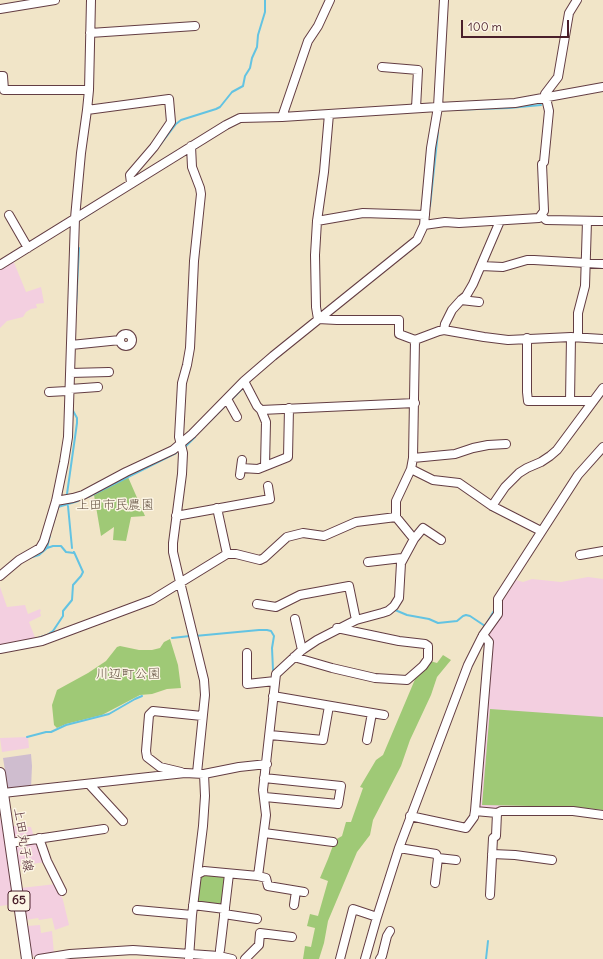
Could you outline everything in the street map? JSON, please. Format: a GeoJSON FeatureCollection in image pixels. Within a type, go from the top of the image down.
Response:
{"type":"FeatureCollection","features":[{"type":"Feature","properties":{"kind":"main road","name":"上田丸子線"},"geometry":{"type":"LineString","coordinates":[[0,772],[27,959]]}},
{"type":"Feature","properties":{"kind":"street"},"geometry":{"type":"LineString","coordinates":[[0,9],[55,0]]}},
{"type":"Feature","properties":{"kind":"street"},"geometry":{"type":"LineString","coordinates":[[0,576],[18,560],[40,548],[44,541],[56,501],[68,437],[70,373],[74,345],[75,218],[89,90],[91,0]]}},
{"type":"Feature","properties":{"kind":"street"},"geometry":{"type":"LineString","coordinates":[[282,117],[308,41],[318,26],[330,0]]}},
{"type":"Feature","properties":{"kind":"street"},"geometry":{"type":"LineString","coordinates":[[56,501],[83,495],[126,472],[174,450],[244,381],[416,240],[424,225],[434,148],[444,0]]}},
{"type":"Feature","properties":{"kind":"street"},"geometry":{"type":"LineString","coordinates":[[424,225],[445,222],[459,223],[539,218],[544,211],[542,164],[544,162],[549,111],[545,94],[558,77],[569,13],[577,0]]}},
{"type":"Feature","properties":{"kind":"street"},"geometry":{"type":"LineString","coordinates":[[90,33],[195,26]]}},
{"type":"Feature","properties":{"kind":"street"},"geometry":{"type":"LineString","coordinates":[[382,67],[418,70],[416,108]]}},
{"type":"Feature","properties":{"kind":"street"},"geometry":{"type":"LineString","coordinates":[[0,76],[3,76],[4,90],[89,90]]}},
{"type":"Feature","properties":{"kind":"street"},"geometry":{"type":"LineString","coordinates":[[0,265],[131,183],[240,118],[282,117],[438,106],[515,103],[545,99],[603,87]]}},
{"type":"Feature","properties":{"kind":"street"},"geometry":{"type":"LineString","coordinates":[[87,110],[169,99],[171,122],[154,147],[130,175],[131,183]]}},
{"type":"Feature","properties":{"kind":"street"},"geometry":{"type":"LineString","coordinates":[[318,319],[316,307],[315,255],[329,114]]}},
{"type":"Feature","properties":{"kind":"street"},"geometry":{"type":"LineString","coordinates":[[189,956],[205,796],[200,774],[202,716],[205,694],[204,680],[172,543],[182,474],[183,453],[179,437],[182,383],[190,348],[194,261],[201,194],[192,167],[192,146]]}},
{"type":"Feature","properties":{"kind":"street"},"geometry":{"type":"LineString","coordinates":[[318,221],[363,213],[425,215]]}},
{"type":"Feature","properties":{"kind":"street"},"geometry":{"type":"LineString","coordinates":[[8,215],[28,248]]}},
{"type":"Feature","properties":{"kind":"street"},"geometry":{"type":"LineString","coordinates":[[541,215],[546,220],[603,221]]}},
{"type":"Feature","properties":{"kind":"street"},"geometry":{"type":"LineString","coordinates":[[444,330],[445,324],[452,310],[466,296],[481,266],[500,220]]}},
{"type":"Feature","properties":{"kind":"street"},"geometry":{"type":"LineString","coordinates":[[570,401],[574,337],[585,286],[587,221]]}},
{"type":"Feature","properties":{"kind":"street"},"geometry":{"type":"LineString","coordinates":[[481,266],[503,267],[527,260],[603,264]]}},
{"type":"Feature","properties":{"kind":"street"},"geometry":{"type":"LineString","coordinates":[[461,300],[479,302]]}},
{"type":"Feature","properties":{"kind":"street"},"geometry":{"type":"LineString","coordinates":[[318,319],[400,320],[399,334],[415,340],[444,330],[508,340],[574,337],[603,340]]}},
{"type":"Feature","properties":{"kind":"street"},"geometry":{"type":"LineString","coordinates":[[527,338],[528,401],[593,401]]}},
{"type":"Feature","properties":{"kind":"street"},"geometry":{"type":"LineString","coordinates":[[74,345],[120,340]]}},
{"type":"Feature","properties":{"kind":"street"},"geometry":{"type":"LineString","coordinates":[[414,539],[396,516],[396,501],[411,469],[413,458],[415,340]]}},
{"type":"Feature","properties":{"kind":"street"},"geometry":{"type":"LineString","coordinates":[[70,373],[109,372]]}},
{"type":"Feature","properties":{"kind":"street"},"geometry":{"type":"LineString","coordinates":[[244,381],[257,406],[261,410],[266,422],[265,466]]}},
{"type":"Feature","properties":{"kind":"street"},"geometry":{"type":"LineString","coordinates":[[49,392],[98,387]]}},
{"type":"Feature","properties":{"kind":"street"},"geometry":{"type":"LineString","coordinates":[[492,506],[505,487],[519,473],[541,462],[557,450],[603,388]]}},
{"type":"Feature","properties":{"kind":"street"},"geometry":{"type":"LineString","coordinates":[[227,399],[237,417]]}},
{"type":"Feature","properties":{"kind":"street"},"geometry":{"type":"LineString","coordinates":[[261,410],[415,403]]}},
{"type":"Feature","properties":{"kind":"street"},"geometry":{"type":"LineString","coordinates":[[241,468],[258,469],[288,457],[289,408]]}},
{"type":"Feature","properties":{"kind":"street"},"geometry":{"type":"LineString","coordinates":[[413,458],[455,454],[488,445],[506,444]]}},
{"type":"Feature","properties":{"kind":"street"},"geometry":{"type":"LineString","coordinates":[[365,959],[398,848],[468,665],[483,635],[498,614],[498,599],[578,475],[603,447]]}},
{"type":"Feature","properties":{"kind":"street"},"geometry":{"type":"LineString","coordinates":[[411,469],[433,480],[459,483],[492,506],[541,531]]}},
{"type":"Feature","properties":{"kind":"street"},"geometry":{"type":"LineString","coordinates":[[176,516],[270,499],[268,486]]}},
{"type":"Feature","properties":{"kind":"street"},"geometry":{"type":"LineString","coordinates":[[216,508],[227,554]]}},
{"type":"Feature","properties":{"kind":"street"},"geometry":{"type":"LineString","coordinates":[[0,649],[42,641],[152,600],[227,554],[236,554],[260,560],[287,537],[303,534],[324,536],[356,522],[396,516]]}},
{"type":"Feature","properties":{"kind":"street"},"geometry":{"type":"LineString","coordinates":[[258,876],[266,814],[263,790],[264,778],[267,764],[274,681],[276,674],[302,650],[337,628],[356,620],[388,611],[394,606],[399,598],[402,558],[414,539],[423,528],[441,540]]}},
{"type":"Feature","properties":{"kind":"street"},"geometry":{"type":"LineString","coordinates":[[580,555],[603,551]]}},
{"type":"Feature","properties":{"kind":"street"},"geometry":{"type":"LineString","coordinates":[[368,562],[402,558]]}},
{"type":"Feature","properties":{"kind":"street"},"geometry":{"type":"LineString","coordinates":[[257,604],[276,607],[300,595],[349,586],[356,620]]}},
{"type":"Feature","properties":{"kind":"street"},"geometry":{"type":"LineString","coordinates":[[295,620],[302,650]]}},
{"type":"Feature","properties":{"kind":"street"},"geometry":{"type":"LineString","coordinates":[[294,657],[375,678],[407,680],[423,666],[428,658],[428,646],[425,644],[337,628]]}},
{"type":"Feature","properties":{"kind":"street"},"geometry":{"type":"LineString","coordinates":[[410,816],[466,828],[474,817],[490,642],[483,635]]}},
{"type":"Feature","properties":{"kind":"street"},"geometry":{"type":"LineString","coordinates":[[247,653],[247,684],[274,681]]}},
{"type":"Feature","properties":{"kind":"street"},"geometry":{"type":"LineString","coordinates":[[273,696],[384,716]]}},
{"type":"Feature","properties":{"kind":"street"},"geometry":{"type":"LineString","coordinates":[[270,735],[323,740],[329,706]]}},
{"type":"Feature","properties":{"kind":"street"},"geometry":{"type":"LineString","coordinates":[[202,716],[154,712],[149,715],[146,751],[147,757],[160,767],[185,773],[200,774],[267,764]]}},
{"type":"Feature","properties":{"kind":"street"},"geometry":{"type":"LineString","coordinates":[[367,740],[372,713]]}},
{"type":"Feature","properties":{"kind":"street"},"geometry":{"type":"LineString","coordinates":[[3,793],[185,773]]}},
{"type":"Feature","properties":{"kind":"street"},"geometry":{"type":"LineString","coordinates":[[264,778],[341,786],[338,804],[264,797]]}},
{"type":"Feature","properties":{"kind":"street"},"geometry":{"type":"LineString","coordinates":[[89,784],[122,821]]}},
{"type":"Feature","properties":{"kind":"street"},"geometry":{"type":"LineString","coordinates":[[475,811],[497,813],[501,811],[573,811],[603,815]]}},
{"type":"Feature","properties":{"kind":"street"},"geometry":{"type":"LineString","coordinates":[[490,895],[493,838],[496,836],[497,813]]}},
{"type":"Feature","properties":{"kind":"street"},"geometry":{"type":"LineString","coordinates":[[10,843],[104,829]]}},
{"type":"Feature","properties":{"kind":"street"},"geometry":{"type":"LineString","coordinates":[[264,833],[333,842]]}},
{"type":"Feature","properties":{"kind":"street"},"geometry":{"type":"LineString","coordinates":[[39,838],[47,862],[62,891]]}},
{"type":"Feature","properties":{"kind":"street"},"geometry":{"type":"LineString","coordinates":[[398,848],[436,854],[438,858],[456,860]]}},
{"type":"Feature","properties":{"kind":"street"},"geometry":{"type":"LineString","coordinates":[[492,854],[515,855],[552,860]]}},
{"type":"Feature","properties":{"kind":"street"},"geometry":{"type":"LineString","coordinates":[[435,883],[438,858]]}},
{"type":"Feature","properties":{"kind":"street"},"geometry":{"type":"LineString","coordinates":[[198,874],[204,871],[258,876],[266,878],[268,886],[304,892]]}},
{"type":"Feature","properties":{"kind":"street"},"geometry":{"type":"LineString","coordinates":[[219,955],[229,874]]}},
{"type":"Feature","properties":{"kind":"street"},"geometry":{"type":"LineString","coordinates":[[294,905],[296,891]]}},
{"type":"Feature","properties":{"kind":"street"},"geometry":{"type":"LineString","coordinates":[[193,905],[257,919]]}},
{"type":"Feature","properties":{"kind":"street"},"geometry":{"type":"LineString","coordinates":[[340,959],[354,909],[377,917]]}},
{"type":"Feature","properties":{"kind":"street"},"geometry":{"type":"LineString","coordinates":[[137,910],[192,915]]}},
{"type":"Feature","properties":{"kind":"street"},"geometry":{"type":"LineString","coordinates":[[380,959],[390,931]]}},
{"type":"Feature","properties":{"kind":"street"},"geometry":{"type":"LineString","coordinates":[[245,959],[259,944],[260,933],[292,937]]}},
{"type":"Feature","properties":{"kind":"street"},"geometry":{"type":"LineString","coordinates":[[39,959],[77,953],[133,950],[148,955],[219,955],[232,959]]}},
{"type":"Feature","properties":{"kind":"shaded area"},"geometry":{"type":"Polygon","coordinates":[[[13,260],[26,292],[41,287],[44,303],[36,304],[37,308],[26,312],[23,317],[7,321],[0,328],[0,268],[13,260]]]}},
{"type":"Feature","properties":{"kind":"shaded area"},"geometry":{"type":"Polygon","coordinates":[[[588,577],[603,579],[603,814],[478,809],[487,634],[500,605],[516,580],[523,582],[532,579],[561,582],[588,577]]]}},
{"type":"Feature","properties":{"kind":"shaded area"},"geometry":{"type":"Polygon","coordinates":[[[0,587],[7,607],[25,605],[28,614],[40,609],[41,616],[29,622],[36,640],[0,646],[0,587]]]}},
{"type":"Feature","properties":{"kind":"shaded area"},"geometry":{"type":"Polygon","coordinates":[[[28,737],[29,748],[2,752],[0,738],[28,737]]]}},
{"type":"Feature","properties":{"kind":"shaded area"},"geometry":{"type":"Polygon","coordinates":[[[31,754],[31,788],[8,790],[3,758],[31,754]]]}},
{"type":"Feature","properties":{"kind":"shaded area"},"geometry":{"type":"Polygon","coordinates":[[[0,819],[2,819],[15,904],[0,906],[0,819]]]}},
{"type":"Feature","properties":{"kind":"shaded area"},"geometry":{"type":"Polygon","coordinates":[[[13,826],[31,827],[34,837],[15,839],[13,826]]]}},
{"type":"Feature","properties":{"kind":"shaded area"},"geometry":{"type":"Polygon","coordinates":[[[37,841],[45,862],[19,866],[16,846],[18,844],[37,841]]]}},
{"type":"Feature","properties":{"kind":"shaded area"},"geometry":{"type":"Polygon","coordinates":[[[56,884],[63,900],[69,925],[55,930],[52,918],[26,920],[21,888],[56,884]]]}},
{"type":"Feature","properties":{"kind":"shaded area"},"geometry":{"type":"Polygon","coordinates":[[[40,925],[41,933],[52,931],[54,954],[35,958],[30,952],[27,926],[40,925]]]}},
{"type":"Feature","properties":{"kind":"green space","name":"上田市民農園"},"geometry":{"type":"Polygon","coordinates":[[[128,477],[145,516],[131,517],[126,541],[113,540],[114,527],[101,536],[94,495],[128,477]]]}},
{"type":"Feature","properties":{"kind":"green space","name":"川辺町公園"},"geometry":{"type":"Polygon","coordinates":[[[170,639],[178,665],[181,688],[167,689],[152,694],[140,695],[102,715],[66,724],[57,728],[54,725],[52,705],[57,690],[106,661],[117,647],[120,646],[139,650],[152,650],[160,648],[164,642],[170,639]]]}},
{"type":"Feature","properties":{"kind":"green space"},"geometry":{"type":"Polygon","coordinates":[[[443,655],[451,660],[437,677],[431,695],[410,740],[401,766],[373,820],[370,835],[357,852],[328,921],[319,959],[303,959],[305,946],[311,947],[315,928],[307,926],[310,914],[318,916],[328,881],[320,878],[335,840],[342,836],[346,822],[351,822],[363,788],[360,787],[376,760],[383,755],[416,677],[430,661],[437,663],[443,655]]]}},
{"type":"Feature","properties":{"kind":"green space"},"geometry":{"type":"Polygon","coordinates":[[[490,709],[603,717],[603,810],[576,807],[482,805],[490,709]]]}},
{"type":"Feature","properties":{"kind":"green space"},"geometry":{"type":"Polygon","coordinates":[[[204,874],[225,876],[222,907],[201,904],[198,901],[200,878],[204,874]]]}},
{"type":"Feature","properties":{"kind":"waterway"},"geometry":{"type":"LineString","coordinates":[[160,145],[176,124],[181,120],[220,107],[232,92],[243,86],[245,76],[250,68],[252,58],[257,47],[258,35],[265,12],[265,0]]}},
{"type":"Feature","properties":{"kind":"waterway"},"geometry":{"type":"LineString","coordinates":[[448,110],[509,108],[541,105]]}},
{"type":"Feature","properties":{"kind":"waterway"},"geometry":{"type":"LineString","coordinates":[[430,206],[438,132]]}},
{"type":"Feature","properties":{"kind":"waterway"},"geometry":{"type":"LineString","coordinates":[[80,220],[99,208]]}},
{"type":"Feature","properties":{"kind":"waterway"},"geometry":{"type":"LineString","coordinates":[[76,306],[79,248]]}},
{"type":"Feature","properties":{"kind":"waterway"},"geometry":{"type":"LineString","coordinates":[[399,259],[407,253]]}},
{"type":"Feature","properties":{"kind":"waterway"},"geometry":{"type":"LineString","coordinates":[[230,401],[243,388]]}},
{"type":"Feature","properties":{"kind":"waterway"},"geometry":{"type":"LineString","coordinates":[[199,432],[227,404]]}},
{"type":"Feature","properties":{"kind":"waterway"},"geometry":{"type":"LineString","coordinates":[[67,494],[77,423],[77,418],[72,409]]}},
{"type":"Feature","properties":{"kind":"waterway"},"geometry":{"type":"LineString","coordinates":[[186,446],[195,437]]}},
{"type":"Feature","properties":{"kind":"waterway"},"geometry":{"type":"LineString","coordinates":[[88,497],[176,453]]}},
{"type":"Feature","properties":{"kind":"waterway"},"geometry":{"type":"LineString","coordinates":[[52,527],[58,507],[78,501]]}},
{"type":"Feature","properties":{"kind":"waterway"},"geometry":{"type":"LineString","coordinates":[[68,506],[72,548]]}},
{"type":"Feature","properties":{"kind":"waterway"},"geometry":{"type":"LineString","coordinates":[[29,558],[39,555],[47,548],[50,535]]}},
{"type":"Feature","properties":{"kind":"waterway"},"geometry":{"type":"LineString","coordinates":[[47,548],[61,546],[66,552],[74,553]]}},
{"type":"Feature","properties":{"kind":"waterway"},"geometry":{"type":"LineString","coordinates":[[38,638],[53,631],[63,616],[63,611],[72,600],[73,585],[83,572],[74,552]]}},
{"type":"Feature","properties":{"kind":"waterway"},"geometry":{"type":"LineString","coordinates":[[487,623],[495,609]]}},
{"type":"Feature","properties":{"kind":"waterway"},"geometry":{"type":"LineString","coordinates":[[395,610],[407,615],[429,619],[438,623],[457,621],[466,615],[485,626]]}},
{"type":"Feature","properties":{"kind":"waterway"},"geometry":{"type":"LineString","coordinates":[[195,636],[259,630],[271,631],[274,636],[272,648],[273,670]]}},
{"type":"Feature","properties":{"kind":"waterway"},"geometry":{"type":"LineString","coordinates":[[172,638],[190,636]]}},
{"type":"Feature","properties":{"kind":"waterway"},"geometry":{"type":"LineString","coordinates":[[27,737],[51,732],[66,725],[109,714],[142,696]]}},
{"type":"Feature","properties":{"kind":"waterway"},"geometry":{"type":"LineString","coordinates":[[486,959],[488,941]]}}]}
